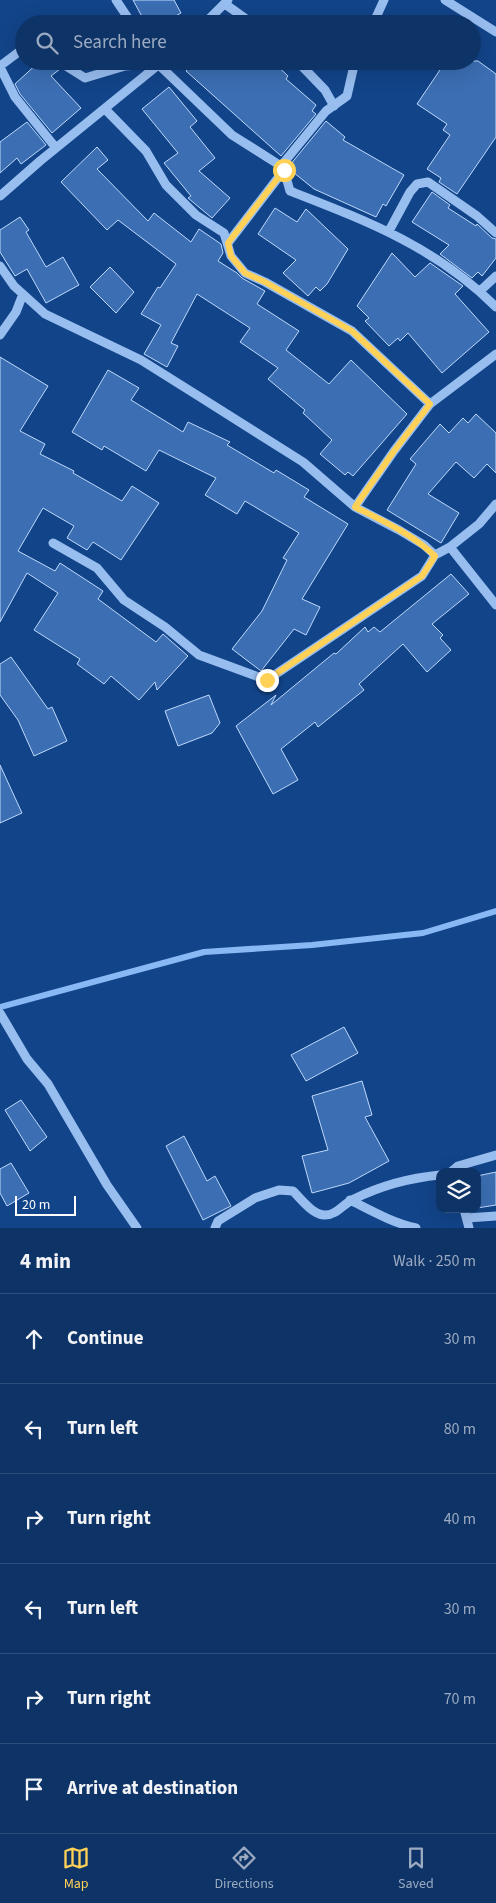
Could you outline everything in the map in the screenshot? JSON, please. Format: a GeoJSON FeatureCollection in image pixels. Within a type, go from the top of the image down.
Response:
{"type":"FeatureCollection","features":[{"type":"Feature","properties":{"kind":"street"},"geometry":{"type":"LineString","coordinates":[[116,0],[126,15]]}},
{"type":"Feature","properties":{"kind":"street"},"geometry":{"type":"LineString","coordinates":[[377,15],[384,0]]}},
{"type":"Feature","properties":{"kind":"street"},"geometry":{"type":"LineString","coordinates":[[445,0],[469,15]]}},
{"type":"Feature","properties":{"kind":"street"},"geometry":{"type":"LineString","coordinates":[[213,15],[227,2],[243,15]]}},
{"type":"Feature","properties":{"kind":"street"},"geometry":{"type":"LineString","coordinates":[[481,23],[496,32]]}},
{"type":"Feature","properties":{"kind":"street"},"geometry":{"type":"LineString","coordinates":[[15,55],[0,66],[15,97],[56,148]]}},
{"type":"Feature","properties":{"kind":"street"},"geometry":{"type":"LineString","coordinates":[[72,70],[85,78],[112,70]]}},
{"type":"Feature","properties":{"kind":"street"},"geometry":{"type":"LineString","coordinates":[[0,196],[56,148],[106,109],[148,70]]}},
{"type":"Feature","properties":{"kind":"street"},"geometry":{"type":"LineString","coordinates":[[162,70],[232,135],[282,168],[290,191],[389,231],[436,258],[496,307]]}},
{"type":"Feature","properties":{"kind":"street"},"geometry":{"type":"LineString","coordinates":[[306,70],[325,90],[334,106]]}},
{"type":"Feature","properties":{"kind":"street"},"geometry":{"type":"LineString","coordinates":[[228,243],[282,168],[326,112],[346,96],[353,70]]}},
{"type":"Feature","properties":{"kind":"street"},"geometry":{"type":"LineString","coordinates":[[106,109],[146,151],[166,185],[196,216],[224,233],[231,256],[245,273],[265,282],[352,331],[430,404]]}},
{"type":"Feature","properties":{"kind":"street"},"geometry":{"type":"LineString","coordinates":[[389,231],[410,192],[418,184],[428,182],[476,216],[496,233]]}},
{"type":"Feature","properties":{"kind":"street"},"geometry":{"type":"LineString","coordinates":[[0,266],[14,286],[45,314],[140,360],[303,462],[355,507],[399,530],[424,546],[435,556]]}},
{"type":"Feature","properties":{"kind":"street"},"geometry":{"type":"LineString","coordinates":[[480,292],[496,276]]}},
{"type":"Feature","properties":{"kind":"street"},"geometry":{"type":"LineString","coordinates":[[0,335],[16,312],[23,294]]}},
{"type":"Feature","properties":{"kind":"street"},"geometry":{"type":"LineString","coordinates":[[355,507],[430,404],[496,354]]}},
{"type":"Feature","properties":{"kind":"street"},"geometry":{"type":"LineString","coordinates":[[53,543],[97,568],[124,600],[165,627],[199,655],[267,680],[422,576],[435,556],[450,547],[479,524],[496,504]]}},
{"type":"Feature","properties":{"kind":"street"},"geometry":{"type":"LineString","coordinates":[[450,547],[496,605]]}},
{"type":"Feature","properties":{"kind":"street"},"geometry":{"type":"LineString","coordinates":[[0,1013],[27,1060],[48,1084],[107,1185],[136,1228]]}},
{"type":"Feature","properties":{"kind":"street"},"geometry":{"type":"LineString","coordinates":[[456,1168],[496,1155]]}},
{"type":"Feature","properties":{"kind":"street"},"geometry":{"type":"LineString","coordinates":[[215,1228],[218,1221],[255,1198],[278,1190],[293,1191],[310,1208],[323,1215],[335,1213],[350,1200],[379,1187],[416,1177],[436,1175]]}},
{"type":"Feature","properties":{"kind":"street"},"geometry":{"type":"LineString","coordinates":[[350,1200],[404,1226],[416,1228]]}},
{"type":"Feature","properties":{"kind":"street"},"geometry":{"type":"LineString","coordinates":[[468,1228],[465,1214],[496,1216]]}},
{"type":"Feature","properties":{"kind":"building"},"geometry":{"type":"Polygon","coordinates":[[[133,0],[174,0],[181,13],[177,15],[141,15],[133,0]]]}},
{"type":"Feature","properties":{"kind":"building"},"geometry":{"type":"Polygon","coordinates":[[[481,63],[496,74],[496,137],[457,194],[439,182],[441,178],[427,169],[450,135],[443,130],[447,124],[417,104],[440,70],[481,70],[481,63]]]}},
{"type":"Feature","properties":{"kind":"building"},"geometry":{"type":"Polygon","coordinates":[[[30,70],[59,70],[51,76],[81,108],[52,133],[20,94],[15,84],[30,70]]]}},
{"type":"Feature","properties":{"kind":"building"},"geometry":{"type":"Polygon","coordinates":[[[282,70],[288,76],[286,79],[316,105],[312,111],[316,114],[281,156],[186,71],[282,70]]]}},
{"type":"Feature","properties":{"kind":"building"},"geometry":{"type":"Polygon","coordinates":[[[169,87],[197,121],[190,127],[215,158],[199,171],[230,198],[212,218],[188,198],[191,196],[164,163],[178,153],[142,109],[169,87]]]}},
{"type":"Feature","properties":{"kind":"building"},"geometry":{"type":"Polygon","coordinates":[[[326,121],[345,137],[343,140],[404,175],[386,206],[383,204],[376,217],[314,189],[293,172],[295,169],[290,165],[326,121]]]}},
{"type":"Feature","properties":{"kind":"building"},"geometry":{"type":"Polygon","coordinates":[[[27,122],[46,145],[21,164],[17,158],[0,173],[0,142],[27,122]]]}},
{"type":"Feature","properties":{"kind":"building"},"geometry":{"type":"Polygon","coordinates":[[[97,147],[108,160],[97,169],[148,221],[154,213],[191,242],[199,229],[221,244],[223,253],[218,261],[265,291],[257,304],[299,331],[286,350],[329,384],[351,360],[407,414],[353,476],[348,472],[345,475],[320,454],[332,440],[303,413],[305,410],[268,379],[278,368],[240,342],[250,328],[197,294],[171,343],[178,346],[167,367],[144,354],[161,325],[141,314],[158,287],[160,288],[176,264],[118,220],[107,230],[61,182],[97,147]]]}},
{"type":"Feature","properties":{"kind":"building"},"geometry":{"type":"Polygon","coordinates":[[[432,192],[450,205],[448,208],[476,226],[477,224],[492,238],[496,239],[496,258],[482,276],[478,272],[472,278],[440,254],[449,245],[412,222],[432,192]]]}},
{"type":"Feature","properties":{"kind":"building"},"geometry":{"type":"Polygon","coordinates":[[[275,208],[297,222],[306,209],[348,249],[327,284],[320,291],[316,287],[308,296],[283,273],[296,260],[258,234],[275,208]]]}},
{"type":"Feature","properties":{"kind":"building"},"geometry":{"type":"Polygon","coordinates":[[[20,217],[29,230],[26,232],[46,267],[63,257],[79,285],[46,303],[27,269],[15,276],[0,252],[0,230],[20,217]]]}},
{"type":"Feature","properties":{"kind":"building"},"geometry":{"type":"Polygon","coordinates":[[[392,253],[415,277],[430,263],[463,286],[455,294],[489,332],[442,373],[408,333],[400,341],[398,338],[389,346],[365,321],[369,318],[357,306],[392,253]]]}},
{"type":"Feature","properties":{"kind":"building"},"geometry":{"type":"Polygon","coordinates":[[[110,267],[134,292],[116,313],[90,287],[110,267]]]}},
{"type":"Feature","properties":{"kind":"building"},"geometry":{"type":"Polygon","coordinates":[[[0,357],[48,386],[20,431],[45,444],[40,454],[74,471],[73,473],[122,501],[132,486],[159,503],[121,560],[93,542],[87,550],[67,538],[74,526],[43,508],[18,551],[55,571],[60,563],[103,591],[98,599],[156,642],[163,634],[188,656],[157,690],[155,682],[139,700],[111,676],[104,684],[77,664],[80,659],[34,630],[58,593],[27,573],[0,622],[0,357]]]}},
{"type":"Feature","properties":{"kind":"building"},"geometry":{"type":"Polygon","coordinates":[[[108,370],[139,388],[131,400],[183,432],[188,422],[230,442],[227,445],[274,473],[276,470],[309,490],[304,497],[348,524],[302,599],[320,607],[306,635],[294,629],[261,671],[232,649],[262,611],[287,560],[283,558],[299,533],[245,501],[237,514],[205,495],[216,478],[159,450],[146,471],[104,446],[102,450],[72,432],[108,370]]]}},
{"type":"Feature","properties":{"kind":"building"},"geometry":{"type":"Polygon","coordinates":[[[476,414],[496,433],[496,473],[487,464],[474,478],[456,462],[428,494],[459,513],[441,543],[387,510],[416,464],[410,459],[440,424],[449,433],[463,418],[468,423],[476,414]]]}},
{"type":"Feature","properties":{"kind":"building"},"geometry":{"type":"Polygon","coordinates":[[[451,574],[469,594],[432,624],[443,635],[440,638],[451,650],[427,672],[403,644],[359,684],[364,690],[318,727],[315,722],[281,749],[298,780],[273,794],[236,726],[276,695],[271,705],[334,653],[336,654],[365,627],[368,632],[374,627],[380,632],[451,574]]]}},
{"type":"Feature","properties":{"kind":"building"},"geometry":{"type":"Polygon","coordinates":[[[11,657],[48,709],[52,707],[67,741],[34,756],[18,720],[0,695],[0,664],[11,657]]]}},
{"type":"Feature","properties":{"kind":"building"},"geometry":{"type":"Polygon","coordinates":[[[209,695],[220,723],[212,733],[178,746],[165,711],[209,695]]]}},
{"type":"Feature","properties":{"kind":"building"},"geometry":{"type":"Polygon","coordinates":[[[0,765],[22,813],[0,823],[0,765]]]}},
{"type":"Feature","properties":{"kind":"building"},"geometry":{"type":"Polygon","coordinates":[[[344,1027],[358,1053],[306,1081],[291,1055],[344,1027]]]}},
{"type":"Feature","properties":{"kind":"building"},"geometry":{"type":"Polygon","coordinates":[[[362,1081],[372,1115],[365,1117],[389,1161],[349,1183],[312,1193],[302,1156],[328,1150],[312,1096],[362,1081]]]}},
{"type":"Feature","properties":{"kind":"building"},"geometry":{"type":"Polygon","coordinates":[[[21,1100],[47,1137],[30,1151],[5,1110],[21,1100]]]}},
{"type":"Feature","properties":{"kind":"building"},"geometry":{"type":"Polygon","coordinates":[[[184,1136],[207,1181],[215,1176],[231,1206],[203,1220],[166,1146],[184,1136]]]}},
{"type":"Feature","properties":{"kind":"building"},"geometry":{"type":"Polygon","coordinates":[[[11,1163],[29,1193],[7,1206],[0,1193],[0,1169],[11,1163]]]}},
{"type":"Feature","properties":{"kind":"building"},"geometry":{"type":"Polygon","coordinates":[[[496,1172],[496,1205],[481,1207],[481,1175],[496,1172]]]}},
{"type":"Feature","properties":{"kind":"waterway"},"geometry":{"type":"LineString","coordinates":[[0,1007],[204,952],[312,945],[423,933],[496,911]]}},
{"type":"Feature","properties":{"kind":"route"},"geometry":{"type":"LineString","coordinates":[[267,680],[385,599],[422,576],[435,556],[424,546],[399,530],[355,507],[430,404],[400,378],[352,331],[265,282],[245,273],[231,256],[228,243],[284,170]]}}]}
